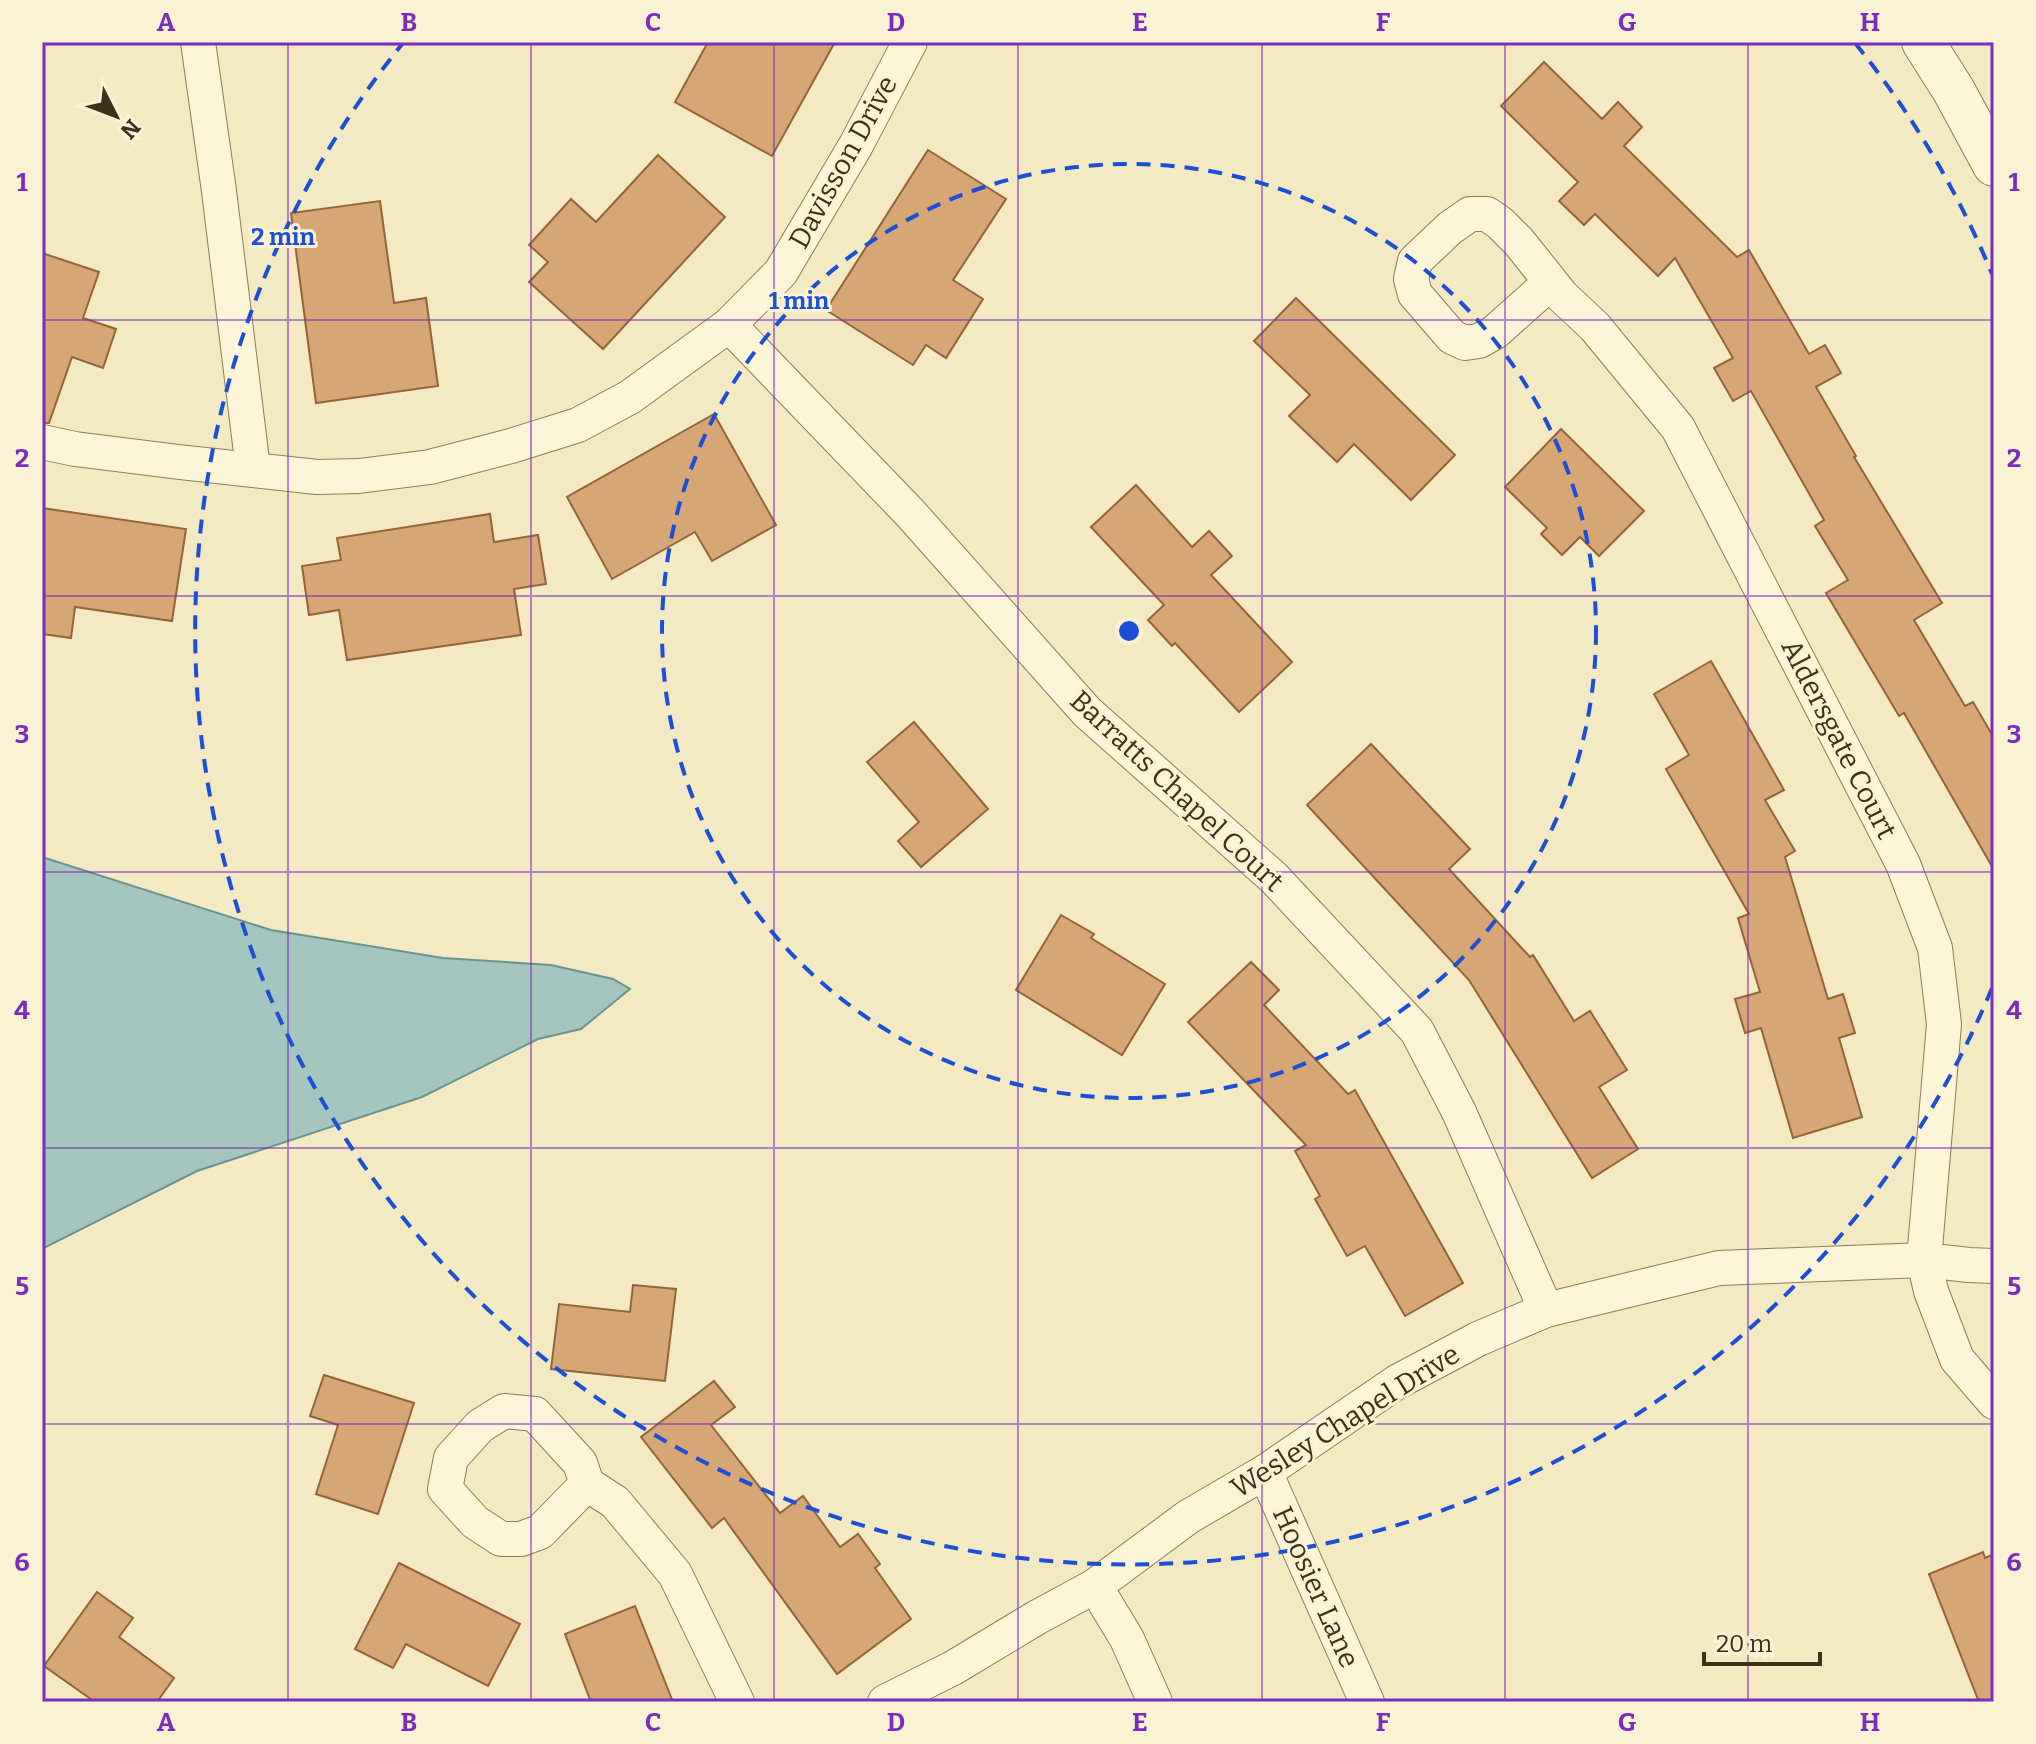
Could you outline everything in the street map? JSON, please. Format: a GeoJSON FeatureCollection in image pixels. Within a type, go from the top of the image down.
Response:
{"type":"FeatureCollection","features":[{"type":"Feature","properties":{"kind":"street"},"geometry":{"type":"LineString","coordinates":[[198,42],[253,469]]}},
{"type":"Feature","properties":{"kind":"street","name":"Davisson Drive"},"geometry":{"type":"LineString","coordinates":[[42,442],[89,451],[317,477],[359,476],[430,467],[578,425],[630,397],[729,325],[781,272],[856,145],[910,42]]}},
{"type":"Feature","properties":{"kind":"street"},"geometry":{"type":"LineString","coordinates":[[1923,42],[1994,165]]}},
{"type":"Feature","properties":{"kind":"street","name":"Aldersgate Court"},"geometry":{"type":"LineString","coordinates":[[1551,282],[1595,327],[1678,428],[1903,864],[1935,948],[1944,1024],[1924,1260],[1931,1291],[1957,1359],[1994,1402]]}},
{"type":"Feature","properties":{"kind":"street","name":"Barratts Chapel Court"},"geometry":{"type":"LineString","coordinates":[[729,325],[911,514],[1087,712],[1274,878],[1417,1031],[1459,1112],[1546,1310]]}},
{"type":"Feature","properties":{"kind":"street","name":"Wesley Chapel Drive"},"geometry":{"type":"LineString","coordinates":[[885,1702],[953,1668],[1095,1586],[1188,1517],[1265,1472],[1397,1382],[1478,1339],[1546,1310],[1719,1268],[1924,1260],[1994,1266]]}},
{"type":"Feature","properties":{"kind":"street","name":"Hoosier Lane"},"geometry":{"type":"LineString","coordinates":[[1265,1472],[1367,1702]]}},
{"type":"Feature","properties":{"kind":"street"},"geometry":{"type":"LineString","coordinates":[[587,1484],[615,1502],[675,1574],[737,1702]]}},
{"type":"Feature","properties":{"kind":"street"},"geometry":{"type":"LineString","coordinates":[[1095,1586],[1127,1639],[1155,1702]]}},
{"type":"Feature","properties":{"kind":"water"},"geometry":{"type":"Polygon","coordinates":[[[42,857],[271,930],[443,958],[551,965],[613,979],[630,989],[581,1029],[538,1039],[422,1097],[197,1171],[42,1249],[42,857]]]}},
{"type":"Feature","properties":{"kind":"building"},"geometry":{"type":"Polygon","coordinates":[[[708,42],[835,42],[772,156],[675,102],[708,42]]]}},
{"type":"Feature","properties":{"kind":"building"},"geometry":{"type":"Polygon","coordinates":[[[1544,62],[1602,119],[1618,102],[1642,127],[1624,146],[1737,257],[1749,250],[1809,354],[1825,345],[1841,373],[1816,387],[1854,457],[1942,603],[1914,620],[1965,706],[1973,702],[1994,738],[1994,870],[1904,713],[1899,716],[1826,593],[1848,580],[1815,526],[1824,520],[1751,391],[1733,401],[1714,368],[1733,358],[1675,258],[1658,276],[1595,214],[1584,225],[1559,201],[1578,182],[1501,106],[1544,62]]]}},
{"type":"Feature","properties":{"kind":"building"},"geometry":{"type":"Polygon","coordinates":[[[928,150],[1006,199],[953,280],[983,299],[946,358],[926,345],[913,365],[826,310],[928,150]]]}},
{"type":"Feature","properties":{"kind":"building"},"geometry":{"type":"Polygon","coordinates":[[[658,155],[725,217],[603,349],[529,282],[548,262],[529,245],[571,199],[596,222],[658,155]]]}},
{"type":"Feature","properties":{"kind":"building"},"geometry":{"type":"Polygon","coordinates":[[[380,201],[394,303],[426,298],[438,386],[316,403],[291,213],[380,201]]]}},
{"type":"Feature","properties":{"kind":"building"},"geometry":{"type":"Polygon","coordinates":[[[42,253],[99,272],[83,318],[116,329],[103,368],[72,357],[49,423],[42,423],[42,253]]]}},
{"type":"Feature","properties":{"kind":"building"},"geometry":{"type":"Polygon","coordinates":[[[1296,298],[1455,455],[1411,500],[1354,444],[1337,462],[1289,416],[1310,395],[1254,341],[1296,298]]]}},
{"type":"Feature","properties":{"kind":"building"},"geometry":{"type":"Polygon","coordinates":[[[714,414],[776,525],[712,561],[695,532],[612,579],[567,497],[714,414]]]}},
{"type":"Feature","properties":{"kind":"building"},"geometry":{"type":"Polygon","coordinates":[[[1561,429],[1644,511],[1599,556],[1580,537],[1562,555],[1541,534],[1547,528],[1505,487],[1561,429]]]}},
{"type":"Feature","properties":{"kind":"building"},"geometry":{"type":"Polygon","coordinates":[[[1136,485],[1192,547],[1209,531],[1232,556],[1211,575],[1292,662],[1239,712],[1175,643],[1172,646],[1148,620],[1164,605],[1091,527],[1136,485]]]}},
{"type":"Feature","properties":{"kind":"building"},"geometry":{"type":"Polygon","coordinates":[[[42,508],[186,529],[172,621],[75,607],[71,638],[42,634],[42,508]]]}},
{"type":"Feature","properties":{"kind":"building"},"geometry":{"type":"Polygon","coordinates":[[[490,514],[494,542],[538,535],[546,584],[514,589],[521,635],[347,660],[339,610],[309,615],[302,566],[341,560],[337,538],[490,514]]]}},
{"type":"Feature","properties":{"kind":"building"},"geometry":{"type":"Polygon","coordinates":[[[1711,661],[1784,790],[1765,800],[1795,851],[1785,857],[1828,999],[1843,994],[1855,1033],[1839,1038],[1862,1117],[1793,1138],[1761,1028],[1745,1033],[1735,999],[1760,992],[1738,918],[1749,914],[1666,769],[1689,755],[1654,694],[1711,661]]]}},
{"type":"Feature","properties":{"kind":"building"},"geometry":{"type":"Polygon","coordinates":[[[914,722],[988,809],[921,867],[898,841],[919,822],[867,762],[914,722]]]}},
{"type":"Feature","properties":{"kind":"building"},"geometry":{"type":"Polygon","coordinates":[[[1371,744],[1470,849],[1449,869],[1530,957],[1533,955],[1574,1021],[1590,1011],[1627,1070],[1599,1087],[1638,1149],[1592,1178],[1469,980],[1307,805],[1371,744]]]}},
{"type":"Feature","properties":{"kind":"building"},"geometry":{"type":"Polygon","coordinates":[[[1061,915],[1094,934],[1091,938],[1165,984],[1122,1055],[1016,990],[1061,915]]]}},
{"type":"Feature","properties":{"kind":"building"},"geometry":{"type":"Polygon","coordinates":[[[1251,962],[1279,990],[1264,1005],[1348,1094],[1355,1090],[1463,1283],[1405,1316],[1365,1246],[1347,1256],[1315,1199],[1320,1196],[1295,1151],[1306,1145],[1188,1022],[1251,962]]]}},
{"type":"Feature","properties":{"kind":"building"},"geometry":{"type":"Polygon","coordinates":[[[633,1285],[676,1289],[665,1381],[551,1369],[559,1304],[630,1312],[633,1285]]]}},
{"type":"Feature","properties":{"kind":"building"},"geometry":{"type":"Polygon","coordinates":[[[324,1375],[414,1403],[378,1514],[316,1494],[338,1425],[310,1416],[324,1375]]]}},
{"type":"Feature","properties":{"kind":"building"},"geometry":{"type":"Polygon","coordinates":[[[714,1381],[735,1407],[711,1425],[780,1513],[803,1496],[840,1547],[858,1534],[880,1564],[875,1568],[911,1619],[837,1674],[724,1518],[712,1528],[641,1437],[714,1381]]]}},
{"type":"Feature","properties":{"kind":"building"},"geometry":{"type":"Polygon","coordinates":[[[1983,1552],[1985,1558],[1994,1554],[1994,1702],[1979,1702],[1929,1574],[1983,1552]]]}},
{"type":"Feature","properties":{"kind":"building"},"geometry":{"type":"Polygon","coordinates":[[[399,1563],[520,1624],[488,1686],[406,1644],[393,1668],[355,1649],[399,1563]]]}},
{"type":"Feature","properties":{"kind":"building"},"geometry":{"type":"Polygon","coordinates":[[[97,1592],[133,1618],[119,1637],[174,1678],[157,1702],[95,1702],[44,1666],[97,1592]]]}},
{"type":"Feature","properties":{"kind":"building"},"geometry":{"type":"Polygon","coordinates":[[[635,1606],[673,1702],[591,1702],[565,1634],[635,1606]]]}}]}
